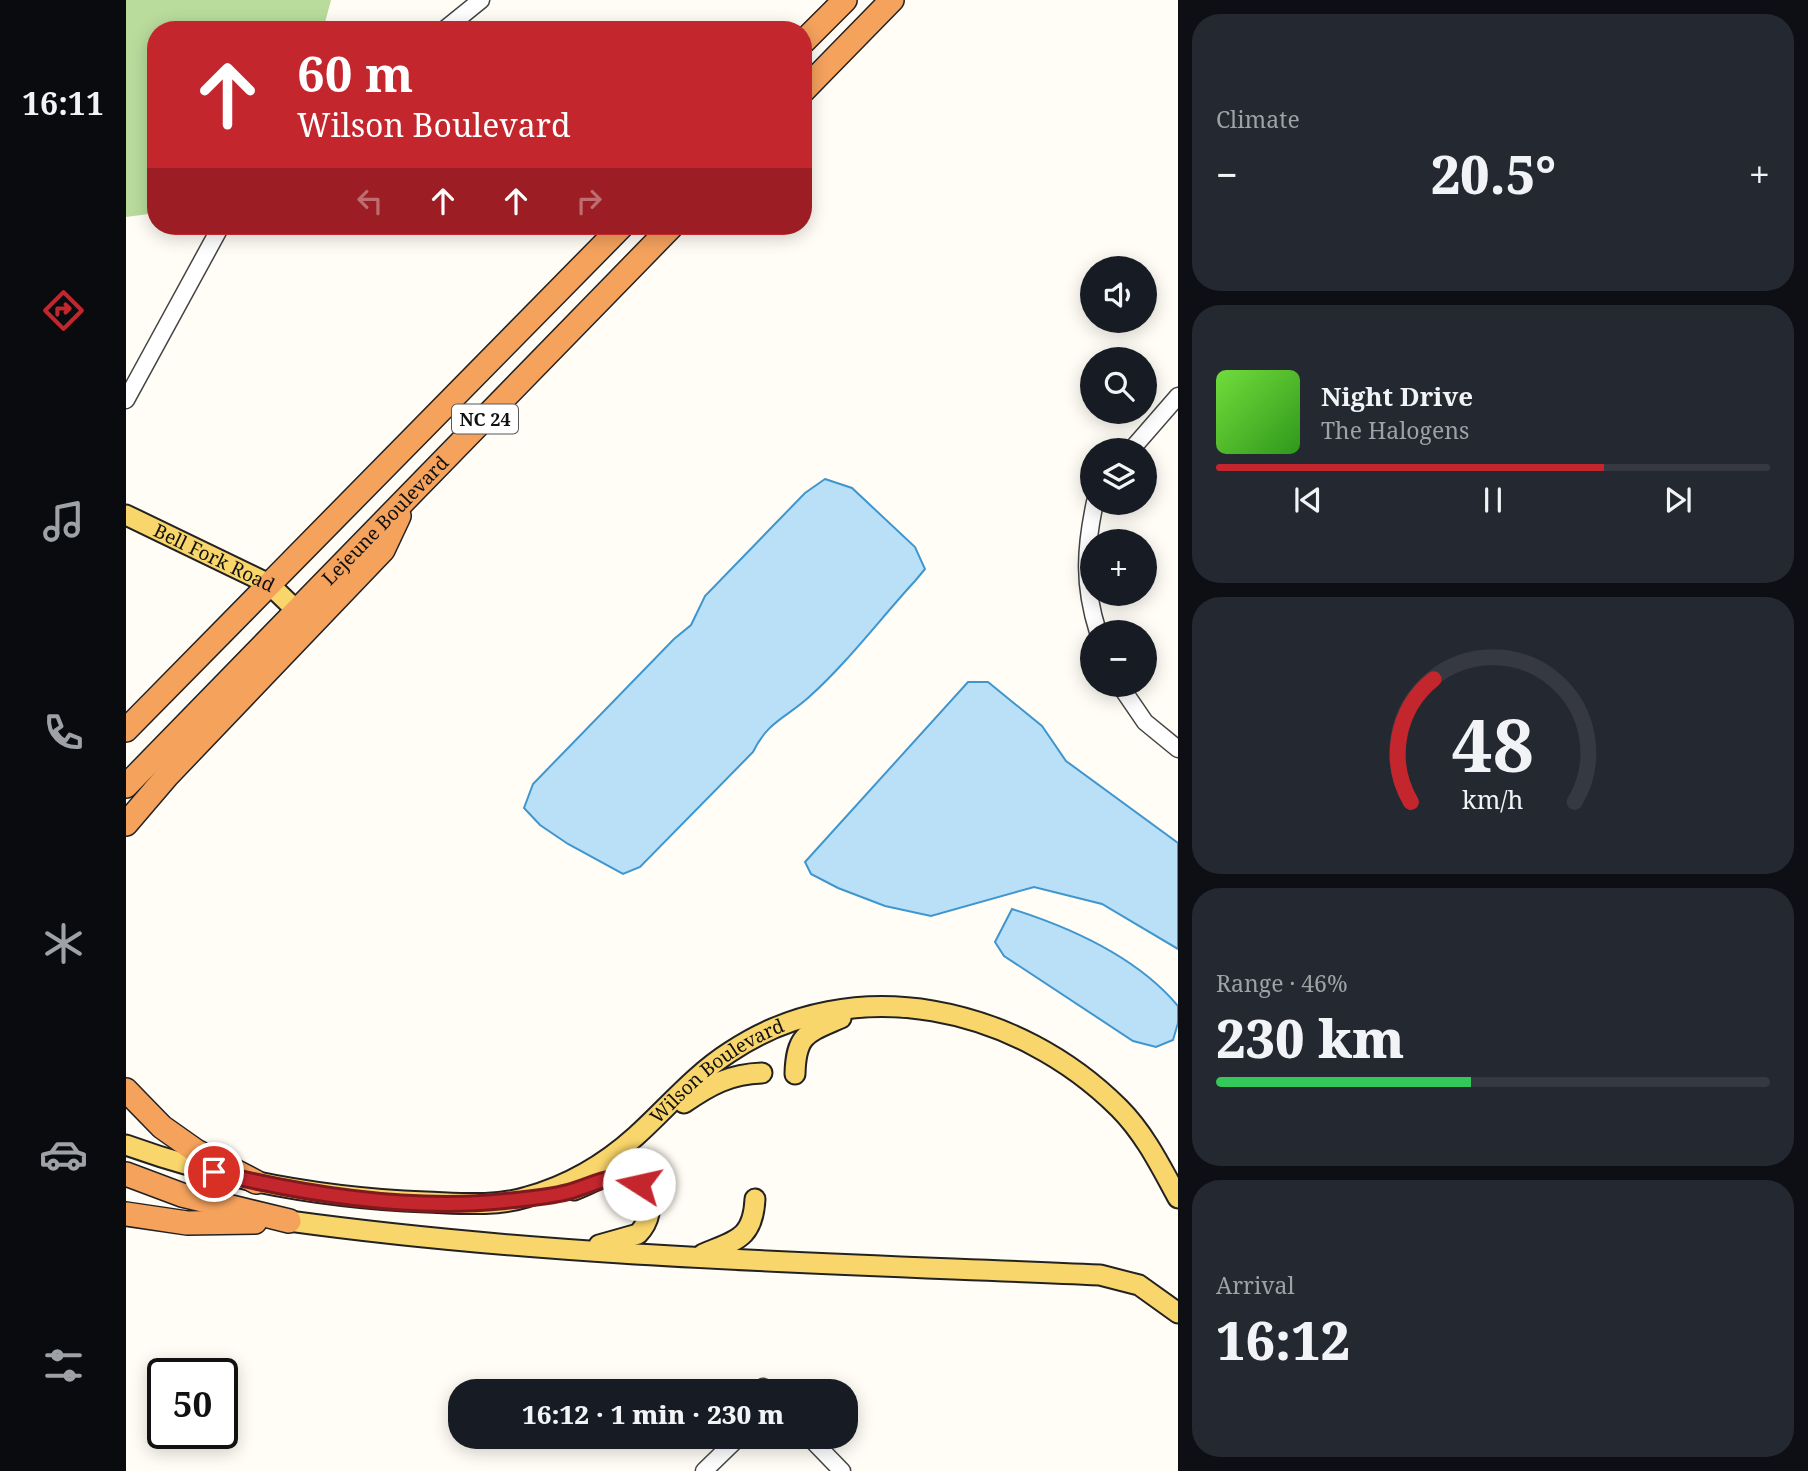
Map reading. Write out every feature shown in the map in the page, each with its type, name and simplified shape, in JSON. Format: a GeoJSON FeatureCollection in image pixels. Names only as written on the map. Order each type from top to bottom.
{"type":"FeatureCollection","features":[{"type":"Feature","properties":{"kind":"highway"},"geometry":{"type":"LineString","coordinates":[[812,33],[845,0]]}},
{"type":"Feature","properties":{"kind":"highway"},"geometry":{"type":"LineString","coordinates":[[812,82],[892,0]]}},
{"type":"Feature","properties":{"kind":"highway","name":"Lejeune Boulevard"},"geometry":{"type":"LineString","coordinates":[[126,730],[613,235]]}},
{"type":"Feature","properties":{"kind":"highway","name":"Lejeune Boulevard"},"geometry":{"type":"LineString","coordinates":[[126,786],[663,235]]}},
{"type":"Feature","properties":{"kind":"highway"},"geometry":{"type":"LineString","coordinates":[[126,824],[167,776],[383,550],[408,498]]}},
{"type":"Feature","properties":{"kind":"highway"},"geometry":{"type":"LineString","coordinates":[[126,1090],[162,1127],[196,1151],[256,1182]]}},
{"type":"Feature","properties":{"kind":"highway"},"geometry":{"type":"LineString","coordinates":[[126,1174],[181,1195],[289,1222]]}},
{"type":"Feature","properties":{"kind":"highway"},"geometry":{"type":"LineString","coordinates":[[126,1214],[187,1223],[289,1222]]}},
{"type":"Feature","properties":{"kind":"main road","name":"Bell Fork Road"},"geometry":{"type":"LineString","coordinates":[[126,515],[269,584],[297,611]]}},
{"type":"Feature","properties":{"kind":"main road"},"geometry":{"type":"LineString","coordinates":[[795,1074],[796,1051],[802,1038],[864,1007]]}},
{"type":"Feature","properties":{"kind":"main road","name":"Wilson Boulevard"},"geometry":{"type":"LineString","coordinates":[[126,1145],[172,1162],[256,1182],[382,1200],[465,1204],[523,1198],[573,1179],[602,1162],[637,1135],[711,1065],[758,1035],[821,1013],[864,1007],[952,1013],[1005,1030],[1046,1051],[1086,1077],[1122,1110],[1152,1149],[1178,1198]]}},
{"type":"Feature","properties":{"kind":"main road"},"geometry":{"type":"LineString","coordinates":[[637,1135],[718,1081],[741,1074],[762,1073]]}},
{"type":"Feature","properties":{"kind":"main road"},"geometry":{"type":"LineString","coordinates":[[523,1198],[567,1192],[611,1176],[621,1176],[644,1187],[652,1202],[651,1212],[638,1234],[577,1251]]}},
{"type":"Feature","properties":{"kind":"main road"},"geometry":{"type":"LineString","coordinates":[[696,1257],[743,1236],[751,1223],[755,1199]]}},
{"type":"Feature","properties":{"kind":"main road"},"geometry":{"type":"LineString","coordinates":[[289,1222],[428,1239],[577,1251],[1100,1275],[1139,1285],[1178,1313]]}},
{"type":"Feature","properties":{"kind":"street"},"geometry":{"type":"LineString","coordinates":[[455,21],[481,0]]}},
{"type":"Feature","properties":{"kind":"street"},"geometry":{"type":"LineString","coordinates":[[126,400],[217,235]]}},
{"type":"Feature","properties":{"kind":"street"},"geometry":{"type":"LineString","coordinates":[[1141,438],[1178,396]]}},
{"type":"Feature","properties":{"kind":"street"},"geometry":{"type":"LineString","coordinates":[[1093,515],[1086,548],[1090,606],[1094,620]]}},
{"type":"Feature","properties":{"kind":"street"},"geometry":{"type":"LineString","coordinates":[[1128,697],[1145,722],[1178,749]]}},
{"type":"Feature","properties":{"kind":"street"},"geometry":{"type":"LineString","coordinates":[[704,1471],[727,1449]]}},
{"type":"Feature","properties":{"kind":"street"},"geometry":{"type":"LineString","coordinates":[[821,1449],[842,1471]]}},
{"type":"Feature","properties":{"kind":"green space"},"geometry":{"type":"Polygon","coordinates":[[[126,0],[331,0],[325,21],[147,21],[147,214],[126,217],[126,0]]]}},
{"type":"Feature","properties":{"kind":"water"},"geometry":{"type":"Polygon","coordinates":[[[825,479],[852,488],[915,547],[925,569],[837,669],[809,697],[765,733],[753,752],[640,867],[623,874],[568,844],[540,825],[524,808],[533,784],[674,639],[691,625],[705,596],[805,493],[825,479]]]}},
{"type":"Feature","properties":{"kind":"water"},"geometry":{"type":"Polygon","coordinates":[[[968,682],[988,682],[1042,726],[1066,761],[1178,843],[1178,949],[1102,904],[1034,887],[931,916],[885,906],[838,888],[811,874],[805,862],[968,682]]]}},
{"type":"Feature","properties":{"kind":"water"},"geometry":{"type":"Polygon","coordinates":[[[1012,909],[1080,935],[1143,973],[1178,1006],[1178,1023],[1173,1040],[1156,1047],[1133,1041],[1004,956],[995,942],[1012,909]]]}},
{"type":"Feature","properties":{"kind":"route"},"geometry":{"type":"LineString","coordinates":[[214,1172],[311,1192],[382,1200],[465,1204],[567,1192],[611,1176],[621,1176],[639,1184]]}}]}
